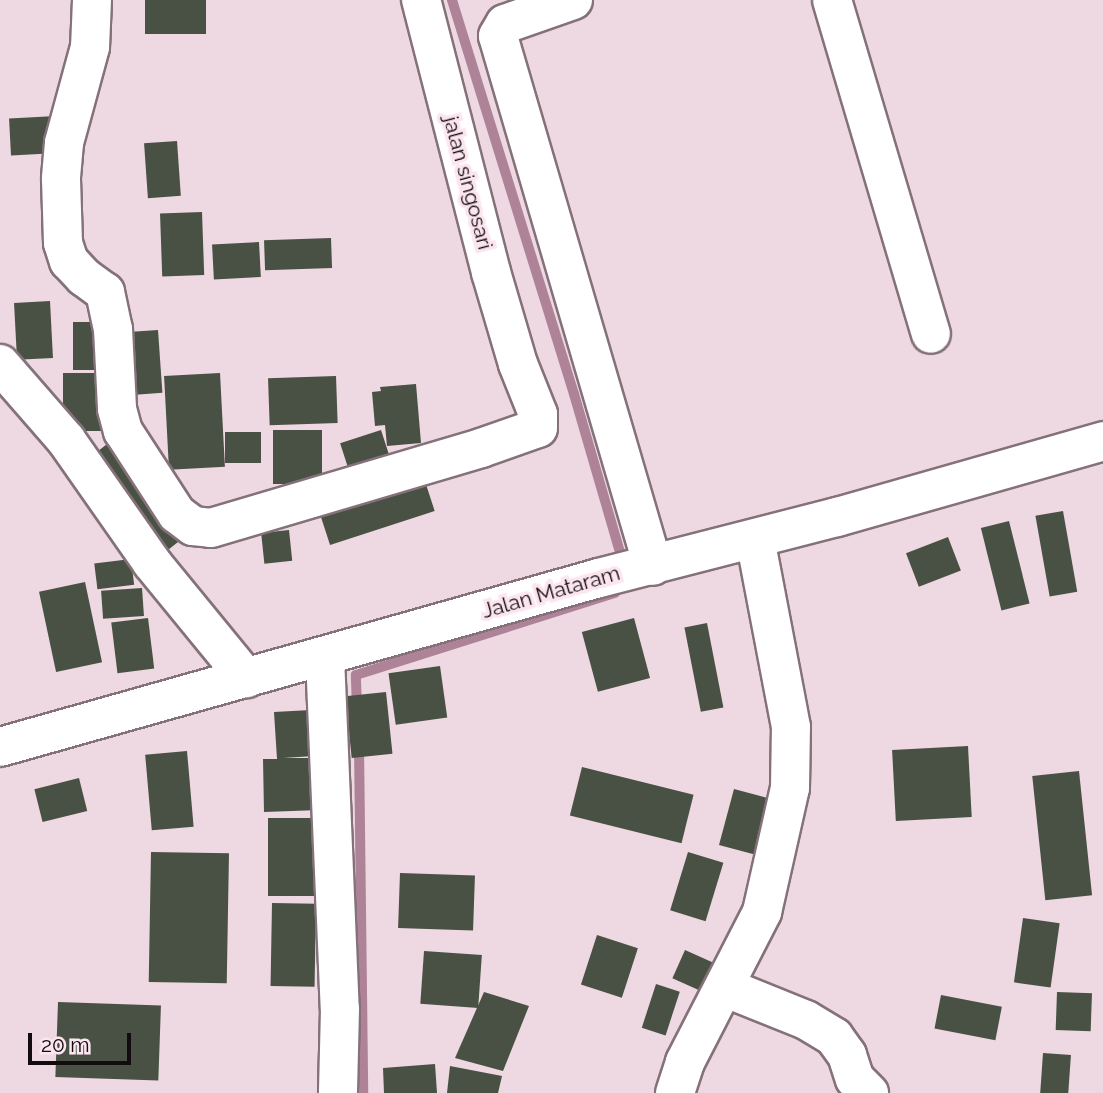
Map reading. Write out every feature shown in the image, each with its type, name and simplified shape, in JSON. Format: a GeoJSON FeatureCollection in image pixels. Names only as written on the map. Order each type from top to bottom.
{"type":"FeatureCollection","features":[{"type":"Feature","properties":{"kind":"street","name":"jalan singosari"},"geometry":{"type":"LineString","coordinates":[[92,0],[90,47],[64,143],[63,243],[69,261],[83,277],[106,292],[113,330],[117,409],[123,431],[177,514],[193,526],[211,528],[481,448],[538,428],[538,414],[518,364],[421,0]]}},
{"type":"Feature","properties":{"kind":"street"},"geometry":{"type":"LineString","coordinates":[[573,0],[505,24],[498,36],[634,570]]}},
{"type":"Feature","properties":{"kind":"street"},"geometry":{"type":"LineString","coordinates":[[832,0],[931,334]]}},
{"type":"Feature","properties":{"kind":"street"},"geometry":{"type":"LineString","coordinates":[[0,363],[66,440],[152,563],[246,678]]}},
{"type":"Feature","properties":{"kind":"street","name":"Jalan Mataram"},"geometry":{"type":"LineString","coordinates":[[0,747],[1103,441]]}},
{"type":"Feature","properties":{"kind":"street"},"geometry":{"type":"LineString","coordinates":[[675,1093],[685,1062],[762,912],[790,788],[791,727],[755,539]]}},
{"type":"Feature","properties":{"kind":"street"},"geometry":{"type":"LineString","coordinates":[[325,657],[340,1009],[338,1093]]}},
{"type":"Feature","properties":{"kind":"street"},"geometry":{"type":"LineString","coordinates":[[724,987],[806,1020],[834,1037],[847,1055],[855,1079],[869,1093]]}},
{"type":"Feature","properties":{"kind":"building"},"geometry":{"type":"Polygon","coordinates":[[[145,0],[206,0],[206,34],[145,34],[145,0]]]}},
{"type":"Feature","properties":{"kind":"building"},"geometry":{"type":"Polygon","coordinates":[[[56,116],[58,153],[11,155],[9,118],[56,116]]]}},
{"type":"Feature","properties":{"kind":"building"},"geometry":{"type":"Polygon","coordinates":[[[177,141],[181,196],[148,198],[144,143],[177,141]]]}},
{"type":"Feature","properties":{"kind":"building"},"geometry":{"type":"Polygon","coordinates":[[[202,212],[204,275],[162,276],[160,213],[202,212]]]}},
{"type":"Feature","properties":{"kind":"building"},"geometry":{"type":"Polygon","coordinates":[[[331,238],[332,268],[265,270],[264,240],[331,238]]]}},
{"type":"Feature","properties":{"kind":"building"},"geometry":{"type":"Polygon","coordinates":[[[259,242],[261,277],[214,279],[212,244],[259,242]]]}},
{"type":"Feature","properties":{"kind":"building"},"geometry":{"type":"Polygon","coordinates":[[[50,301],[53,358],[17,360],[14,303],[50,301]]]}},
{"type":"Feature","properties":{"kind":"building"},"geometry":{"type":"Polygon","coordinates":[[[73,322],[110,322],[110,370],[73,370],[73,322]]]}},
{"type":"Feature","properties":{"kind":"building"},"geometry":{"type":"Polygon","coordinates":[[[158,330],[162,393],[125,395],[121,333],[158,330]]]}},
{"type":"Feature","properties":{"kind":"building"},"geometry":{"type":"Polygon","coordinates":[[[63,373],[111,373],[111,431],[63,431],[63,373]]]}},
{"type":"Feature","properties":{"kind":"building"},"geometry":{"type":"Polygon","coordinates":[[[220,373],[225,467],[169,470],[164,376],[220,373]]]}},
{"type":"Feature","properties":{"kind":"building"},"geometry":{"type":"Polygon","coordinates":[[[336,376],[338,423],[270,425],[268,378],[336,376]]]}},
{"type":"Feature","properties":{"kind":"building"},"geometry":{"type":"Polygon","coordinates":[[[416,384],[421,443],[387,446],[385,425],[375,426],[372,392],[381,391],[380,387],[416,384]]]}},
{"type":"Feature","properties":{"kind":"building"},"geometry":{"type":"Polygon","coordinates":[[[273,430],[322,430],[322,484],[273,484],[273,430]]]}},
{"type":"Feature","properties":{"kind":"building"},"geometry":{"type":"Polygon","coordinates":[[[381,430],[393,468],[352,481],[340,443],[381,430]]]}},
{"type":"Feature","properties":{"kind":"building"},"geometry":{"type":"Polygon","coordinates":[[[225,432],[261,432],[261,463],[225,463],[225,432]]]}},
{"type":"Feature","properties":{"kind":"building"},"geometry":{"type":"Polygon","coordinates":[[[116,437],[190,532],[161,556],[86,460],[116,437]]]}},
{"type":"Feature","properties":{"kind":"building"},"geometry":{"type":"Polygon","coordinates":[[[422,472],[435,511],[330,545],[317,506],[422,472]]]}},
{"type":"Feature","properties":{"kind":"building"},"geometry":{"type":"Polygon","coordinates":[[[1063,511],[1077,592],[1050,597],[1035,516],[1063,511]]]}},
{"type":"Feature","properties":{"kind":"building"},"geometry":{"type":"Polygon","coordinates":[[[1009,521],[1030,603],[1001,610],[981,528],[1009,521]]]}},
{"type":"Feature","properties":{"kind":"building"},"geometry":{"type":"Polygon","coordinates":[[[289,530],[292,561],[264,564],[261,533],[289,530]]]}},
{"type":"Feature","properties":{"kind":"building"},"geometry":{"type":"Polygon","coordinates":[[[948,537],[961,571],[919,587],[906,553],[948,537]]]}},
{"type":"Feature","properties":{"kind":"building"},"geometry":{"type":"Polygon","coordinates":[[[131,559],[134,585],[97,589],[94,564],[131,559]]]}},
{"type":"Feature","properties":{"kind":"building"},"geometry":{"type":"Polygon","coordinates":[[[85,582],[102,662],[56,672],[39,592],[85,582]]]}},
{"type":"Feature","properties":{"kind":"building"},"geometry":{"type":"Polygon","coordinates":[[[142,588],[144,616],[103,619],[101,591],[142,588]]]}},
{"type":"Feature","properties":{"kind":"building"},"geometry":{"type":"Polygon","coordinates":[[[148,618],[154,669],[117,673],[111,623],[148,618]]]}},
{"type":"Feature","properties":{"kind":"building"},"geometry":{"type":"Polygon","coordinates":[[[634,618],[650,678],[598,692],[582,632],[634,618]]]}},
{"type":"Feature","properties":{"kind":"building"},"geometry":{"type":"Polygon","coordinates":[[[707,623],[723,707],[701,712],[684,627],[707,623]]]}},
{"type":"Feature","properties":{"kind":"building"},"geometry":{"type":"Polygon","coordinates":[[[440,666],[447,717],[396,725],[389,673],[440,666]]]}},
{"type":"Feature","properties":{"kind":"building"},"geometry":{"type":"Polygon","coordinates":[[[386,692],[392,754],[352,758],[345,696],[386,692]]]}},
{"type":"Feature","properties":{"kind":"building"},"geometry":{"type":"Polygon","coordinates":[[[311,710],[314,756],[283,758],[319,758],[320,810],[264,812],[263,759],[277,759],[274,712],[311,710]]]}},
{"type":"Feature","properties":{"kind":"building"},"geometry":{"type":"Polygon","coordinates":[[[968,746],[972,817],[896,821],[892,750],[968,746]]]}},
{"type":"Feature","properties":{"kind":"building"},"geometry":{"type":"Polygon","coordinates":[[[187,751],[194,827],[152,830],[145,755],[187,751]]]}},
{"type":"Feature","properties":{"kind":"building"},"geometry":{"type":"Polygon","coordinates":[[[582,767],[694,795],[681,843],[570,816],[582,767]]]}},
{"type":"Feature","properties":{"kind":"building"},"geometry":{"type":"Polygon","coordinates":[[[1079,771],[1092,895],[1045,900],[1032,776],[1079,771]]]}},
{"type":"Feature","properties":{"kind":"building"},"geometry":{"type":"Polygon","coordinates":[[[79,778],[87,811],[43,822],[34,789],[79,778]]]}},
{"type":"Feature","properties":{"kind":"building"},"geometry":{"type":"Polygon","coordinates":[[[734,789],[782,802],[767,858],[719,845],[734,789]]]}},
{"type":"Feature","properties":{"kind":"building"},"geometry":{"type":"Polygon","coordinates":[[[268,818],[320,818],[320,896],[268,896],[268,818]]]}},
{"type":"Feature","properties":{"kind":"building"},"geometry":{"type":"Polygon","coordinates":[[[151,852],[229,853],[227,983],[149,982],[151,852]]]}},
{"type":"Feature","properties":{"kind":"building"},"geometry":{"type":"Polygon","coordinates":[[[688,852],[723,863],[706,921],[670,910],[688,852]]]}},
{"type":"Feature","properties":{"kind":"building"},"geometry":{"type":"Polygon","coordinates":[[[400,873],[475,876],[473,931],[398,928],[400,873]]]}},
{"type":"Feature","properties":{"kind":"building"},"geometry":{"type":"Polygon","coordinates":[[[272,903],[316,904],[315,987],[271,986],[272,903]]]}},
{"type":"Feature","properties":{"kind":"building"},"geometry":{"type":"Polygon","coordinates":[[[1023,918],[1060,923],[1051,988],[1014,982],[1023,918]]]}},
{"type":"Feature","properties":{"kind":"building"},"geometry":{"type":"Polygon","coordinates":[[[597,935],[638,948],[622,998],[581,984],[597,935]]]}},
{"type":"Feature","properties":{"kind":"building"},"geometry":{"type":"Polygon","coordinates":[[[685,950],[725,968],[713,996],[672,978],[685,950]]]}},
{"type":"Feature","properties":{"kind":"building"},"geometry":{"type":"Polygon","coordinates":[[[424,951],[482,955],[478,1008],[420,1004],[424,951]]]}},
{"type":"Feature","properties":{"kind":"building"},"geometry":{"type":"Polygon","coordinates":[[[656,984],[680,992],[666,1035],[642,1028],[656,984]]]}},
{"type":"Feature","properties":{"kind":"building"},"geometry":{"type":"Polygon","coordinates":[[[484,992],[529,1006],[503,1071],[455,1058],[484,992]]]}},
{"type":"Feature","properties":{"kind":"building"},"geometry":{"type":"Polygon","coordinates":[[[1057,992],[1092,993],[1091,1031],[1056,1030],[1057,992]]]}},
{"type":"Feature","properties":{"kind":"building"},"geometry":{"type":"Polygon","coordinates":[[[941,995],[1002,1007],[995,1040],[935,1028],[941,995]]]}},
{"type":"Feature","properties":{"kind":"building"},"geometry":{"type":"Polygon","coordinates":[[[58,1002],[161,1006],[158,1081],[55,1077],[58,1002]]]}},
{"type":"Feature","properties":{"kind":"building"},"geometry":{"type":"Polygon","coordinates":[[[1043,1053],[1071,1055],[1068,1093],[1040,1093],[1043,1053]]]}},
{"type":"Feature","properties":{"kind":"building"},"geometry":{"type":"Polygon","coordinates":[[[435,1064],[437,1093],[384,1093],[383,1068],[435,1064]]]}},
{"type":"Feature","properties":{"kind":"building"},"geometry":{"type":"Polygon","coordinates":[[[450,1066],[502,1076],[498,1093],[447,1093],[450,1066]]]}},
{"type":"Feature","properties":{"kind":"waterway"},"geometry":{"type":"LineString","coordinates":[[452,0],[574,394],[624,566]]}},
{"type":"Feature","properties":{"kind":"waterway"},"geometry":{"type":"LineString","coordinates":[[357,709],[356,675],[615,593]]}},
{"type":"Feature","properties":{"kind":"waterway"},"geometry":{"type":"LineString","coordinates":[[359,746],[363,1093]]}}]}
